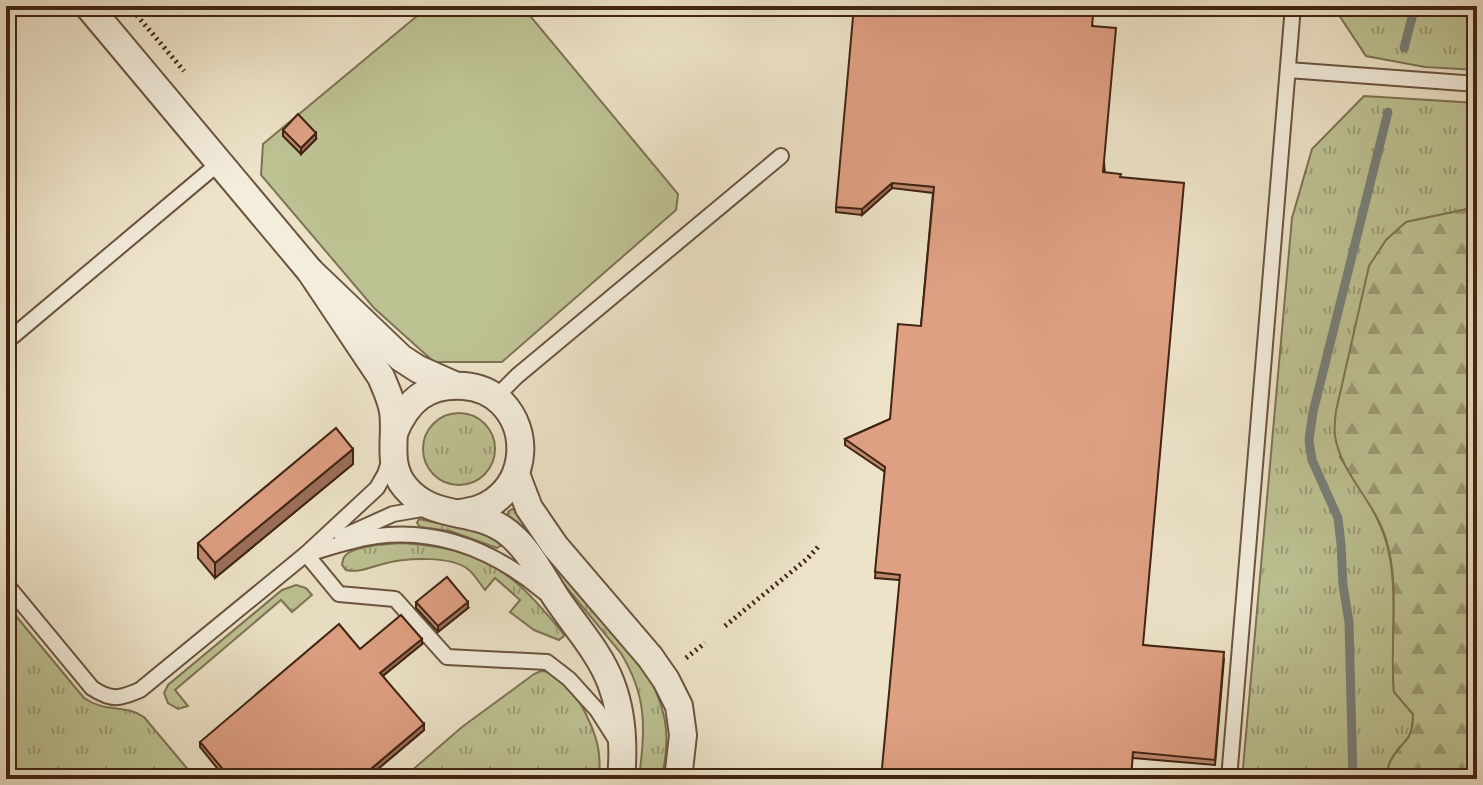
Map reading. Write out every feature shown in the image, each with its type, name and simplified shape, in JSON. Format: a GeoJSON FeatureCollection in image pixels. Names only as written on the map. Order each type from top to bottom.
{"type":"FeatureCollection","features":[{"type":"Feature","properties":{"kind":"street"},"geometry":{"type":"LineString","coordinates":[[88,6],[310,271],[401,358],[454,385]]}},
{"type":"Feature","properties":{"kind":"street"},"geometry":{"type":"LineString","coordinates":[[310,271],[390,395],[394,414],[394,467],[402,483],[413,496],[431,508],[483,520],[502,528],[516,539],[589,644],[611,682],[620,715],[623,751],[621,779]]}},
{"type":"Feature","properties":{"kind":"street"},"geometry":{"type":"LineString","coordinates":[[393,442],[402,415],[429,390],[454,385],[476,387],[496,397],[504,405],[516,424],[520,439],[521,455],[516,474],[494,501],[481,509],[460,513]]}},
{"type":"Feature","properties":{"kind":"street"},"geometry":{"type":"LineString","coordinates":[[516,474],[529,508],[555,546],[666,680],[679,706],[683,735],[678,779]]}},
{"type":"Feature","properties":{"kind":"lane"},"geometry":{"type":"LineString","coordinates":[[1229,779],[1293,6]]}},
{"type":"Feature","properties":{"kind":"lane"},"geometry":{"type":"LineString","coordinates":[[1288,70],[1477,84]]}},
{"type":"Feature","properties":{"kind":"lane"},"geometry":{"type":"LineString","coordinates":[[496,397],[517,376],[781,156]]}},
{"type":"Feature","properties":{"kind":"lane"},"geometry":{"type":"LineString","coordinates":[[6,342],[219,163]]}},
{"type":"Feature","properties":{"kind":"lane"},"geometry":{"type":"LineString","coordinates":[[6,584],[92,688],[106,698],[125,697],[140,690],[306,554],[377,488],[385,474],[393,442]]}},
{"type":"Feature","properties":{"kind":"lane"},"geometry":{"type":"LineString","coordinates":[[306,554],[393,514],[431,508]]}},
{"type":"Feature","properties":{"kind":"lane"},"geometry":{"type":"LineString","coordinates":[[306,554],[375,536],[403,534],[437,537],[488,554],[511,567],[562,607]]}},
{"type":"Feature","properties":{"kind":"lane"},"geometry":{"type":"LineString","coordinates":[[306,554],[339,594],[395,599],[447,657],[547,662],[569,679],[597,710],[623,751]]}},
{"type":"Feature","properties":{"kind":"path"},"geometry":{"type":"LineString","coordinates":[[129,6],[184,71]]}},
{"type":"Feature","properties":{"kind":"path"},"geometry":{"type":"LineString","coordinates":[[725,626],[818,547]]}},
{"type":"Feature","properties":{"kind":"path"},"geometry":{"type":"LineString","coordinates":[[686,658],[705,643]]}},
{"type":"Feature","properties":{"kind":"green space"},"geometry":{"type":"Polygon","coordinates":[[[429,6],[522,6],[678,194],[676,210],[502,362],[434,362],[374,308],[261,175],[263,144],[429,6]]]}},
{"type":"Feature","properties":{"kind":"green space"},"geometry":{"type":"Polygon","coordinates":[[[1333,6],[1477,6],[1477,70],[1425,67],[1366,56],[1333,6]]]}},
{"type":"Feature","properties":{"kind":"green space"},"geometry":{"type":"Polygon","coordinates":[[[1364,96],[1477,103],[1477,207],[1406,222],[1340,457],[1371,506],[1390,556],[1394,692],[1413,714],[1413,724],[1409,736],[1391,760],[1385,779],[1242,779],[1292,218],[1312,149],[1364,96]]]}},
{"type":"Feature","properties":{"kind":"green space"},"geometry":{"type":"Polygon","coordinates":[[[1477,207],[1477,767],[1475,779],[1385,779],[1391,760],[1409,736],[1413,714],[1394,692],[1394,596],[1386,539],[1338,450],[1336,411],[1369,266],[1386,240],[1406,222],[1477,207]]]}},
{"type":"Feature","properties":{"kind":"green space"},"geometry":{"type":"Polygon","coordinates":[[[459,413],[479,419],[489,429],[495,449],[489,469],[479,479],[459,485],[439,479],[429,469],[423,449],[429,429],[439,419],[459,413]]]}},
{"type":"Feature","properties":{"kind":"green space"},"geometry":{"type":"Polygon","coordinates":[[[512,509],[516,510],[643,665],[657,693],[665,720],[665,763],[661,779],[639,779],[642,713],[636,683],[629,668],[620,652],[508,517],[512,509]]]}},
{"type":"Feature","properties":{"kind":"green space"},"geometry":{"type":"Polygon","coordinates":[[[419,519],[451,526],[475,527],[502,545],[497,548],[450,531],[420,527],[417,523],[419,519]]]}},
{"type":"Feature","properties":{"kind":"green space"},"geometry":{"type":"Polygon","coordinates":[[[403,543],[451,550],[494,567],[526,591],[564,636],[559,640],[534,630],[510,612],[520,600],[495,578],[485,590],[461,565],[440,560],[403,560],[355,571],[346,570],[342,565],[345,556],[353,550],[403,543]]]}},
{"type":"Feature","properties":{"kind":"green space"},"geometry":{"type":"Polygon","coordinates":[[[296,585],[306,588],[312,595],[292,612],[281,600],[175,690],[188,706],[178,709],[168,703],[164,693],[168,685],[282,590],[296,585]]]}},
{"type":"Feature","properties":{"kind":"green space"},"geometry":{"type":"Polygon","coordinates":[[[6,604],[84,698],[144,717],[196,779],[6,779],[6,604]]]}},
{"type":"Feature","properties":{"kind":"green space"},"geometry":{"type":"Polygon","coordinates":[[[541,671],[561,680],[585,712],[598,747],[599,779],[402,779],[462,727],[541,671]]]}},
{"type":"Feature","properties":{"kind":"building"},"geometry":{"type":"Polygon","coordinates":[[[854,6],[1094,6],[1092,26],[1116,28],[1103,172],[1121,174],[1120,177],[1184,183],[1143,645],[1224,652],[1215,760],[1133,752],[1131,779],[881,779],[900,575],[875,572],[885,467],[845,439],[890,419],[898,324],[921,326],[934,187],[892,183],[862,209],[836,207],[854,6]]]}},
{"type":"Feature","properties":{"kind":"building"},"geometry":{"type":"Polygon","coordinates":[[[298,114],[316,133],[301,148],[283,130],[298,114]]]}},
{"type":"Feature","properties":{"kind":"building"},"geometry":{"type":"Polygon","coordinates":[[[336,428],[353,449],[215,563],[198,543],[336,428]]]}},
{"type":"Feature","properties":{"kind":"building"},"geometry":{"type":"Polygon","coordinates":[[[447,577],[468,602],[438,626],[416,602],[447,577]]]}},
{"type":"Feature","properties":{"kind":"building"},"geometry":{"type":"Polygon","coordinates":[[[401,615],[422,639],[380,673],[424,724],[359,779],[231,779],[200,742],[339,624],[360,649],[401,615]]]}},
{"type":"Feature","properties":{"kind":"waterway"},"geometry":{"type":"LineString","coordinates":[[1404,48],[1415,6]]}},
{"type":"Feature","properties":{"kind":"waterway"},"geometry":{"type":"LineString","coordinates":[[1353,779],[1349,622],[1338,518],[1312,460],[1309,440],[1313,412],[1388,112]]}}]}
